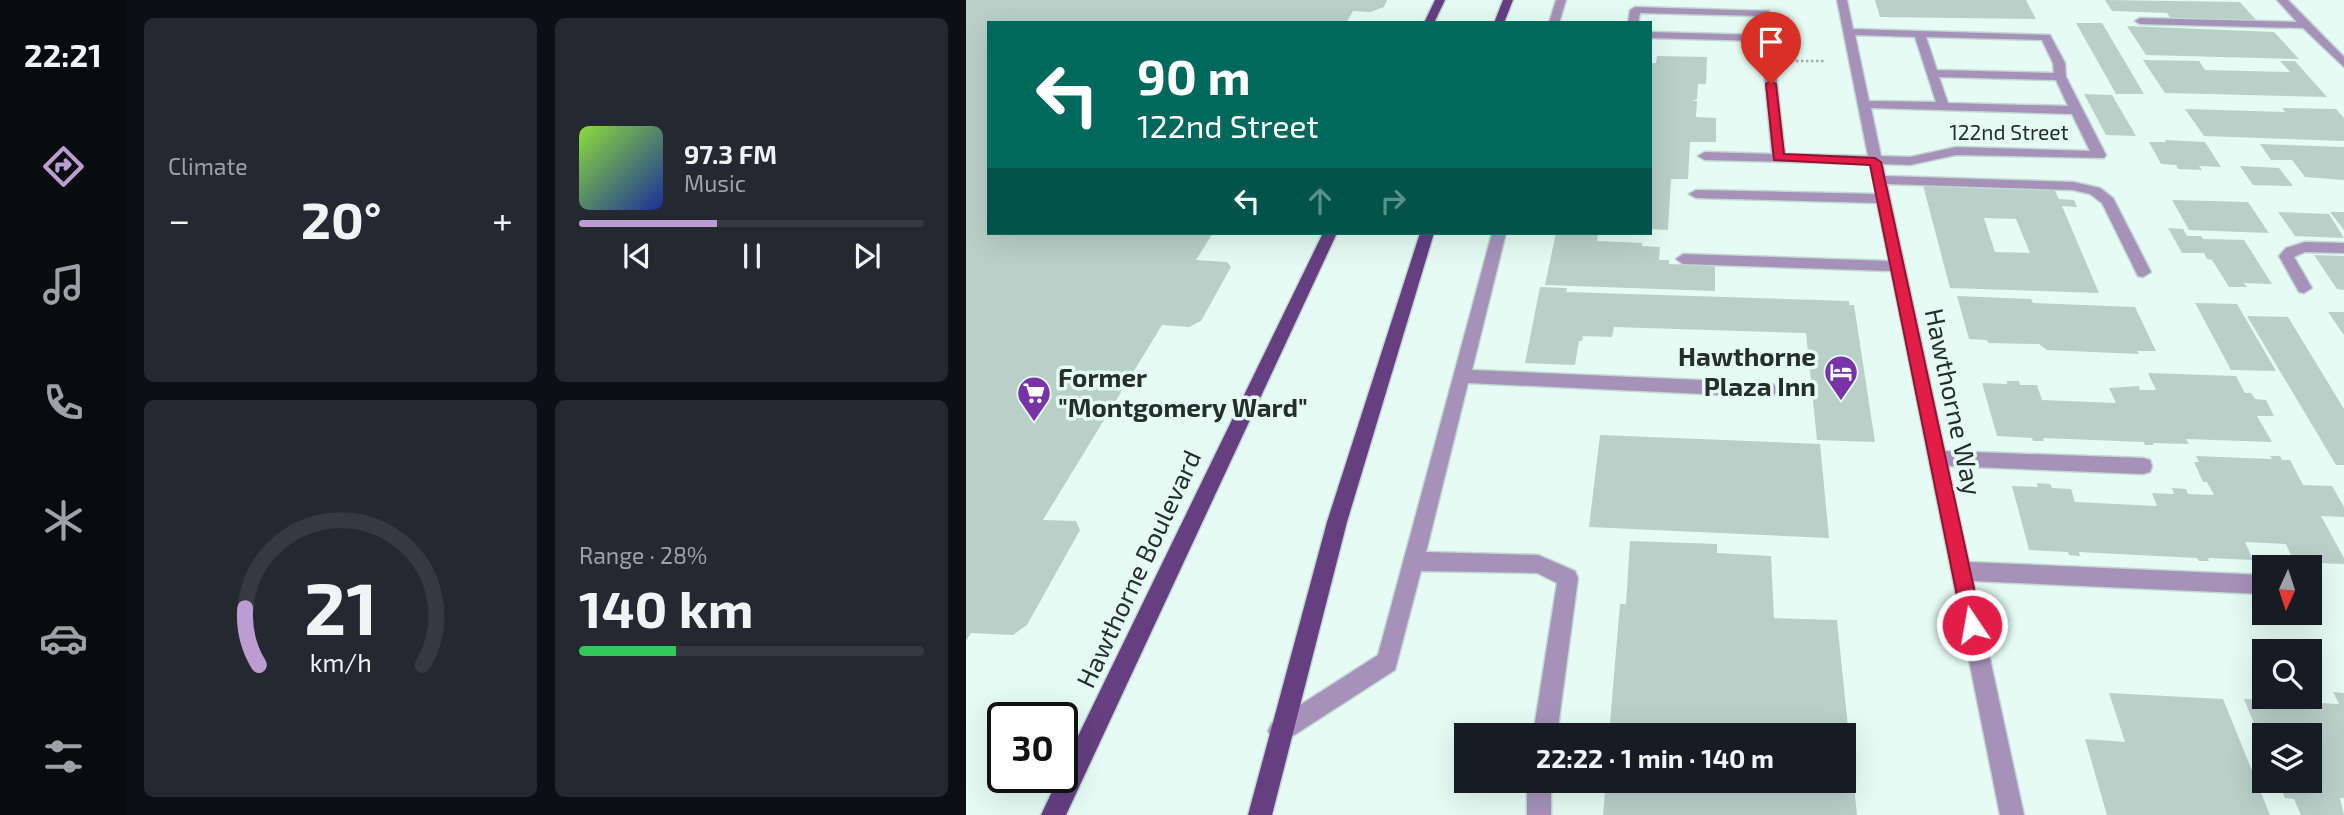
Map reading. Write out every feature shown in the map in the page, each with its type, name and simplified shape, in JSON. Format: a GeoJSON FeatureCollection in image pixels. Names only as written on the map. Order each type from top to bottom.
{"type":"FeatureCollection","features":[{"type":"Feature","properties":{"kind":"main road"},"geometry":{"type":"LineString","coordinates":[[1430,21],[1440,0]]}},
{"type":"Feature","properties":{"kind":"main road"},"geometry":{"type":"LineString","coordinates":[[1500,21],[1508,0]]}},
{"type":"Feature","properties":{"kind":"main road","name":"Hawthorne Boulevard"},"geometry":{"type":"LineString","coordinates":[[1053,815],[1328,235]]}},
{"type":"Feature","properties":{"kind":"main road"},"geometry":{"type":"LineString","coordinates":[[1260,815],[1280,731],[1393,331],[1426,235]]}},
{"type":"Feature","properties":{"kind":"street"},"geometry":{"type":"LineString","coordinates":[[1555,21],[1560,0]]}},
{"type":"Feature","properties":{"kind":"street","name":"Hawthorne Way"},"geometry":{"type":"LineString","coordinates":[[1842,0],[2012,815]]}},
{"type":"Feature","properties":{"kind":"street"},"geometry":{"type":"LineString","coordinates":[[2281,0],[2344,64]]}},
{"type":"Feature","properties":{"kind":"street"},"geometry":{"type":"LineString","coordinates":[[1633,21],[1635,10],[1765,13],[1779,158]]}},
{"type":"Feature","properties":{"kind":"street"},"geometry":{"type":"LineString","coordinates":[[2140,21],[2309,28]]}},
{"type":"Feature","properties":{"kind":"street"},"geometry":{"type":"LineString","coordinates":[[2211,28],[2309,28]]}},
{"type":"Feature","properties":{"kind":"street"},"geometry":{"type":"LineString","coordinates":[[1849,32],[2046,37],[2059,63],[2060,77],[2076,110],[1863,104]]}},
{"type":"Feature","properties":{"kind":"street"},"geometry":{"type":"LineString","coordinates":[[1919,33],[1942,106]]}},
{"type":"Feature","properties":{"kind":"street"},"geometry":{"type":"LineString","coordinates":[[1652,36],[1766,37]]}},
{"type":"Feature","properties":{"kind":"street"},"geometry":{"type":"LineString","coordinates":[[1932,73],[2060,77]]}},
{"type":"Feature","properties":{"kind":"street","name":"122nd Street"},"geometry":{"type":"LineString","coordinates":[[1705,156],[1875,162],[1910,161],[1956,151],[2099,155],[2076,110]]}},
{"type":"Feature","properties":{"kind":"street"},"geometry":{"type":"LineString","coordinates":[[1879,180],[2073,186],[2095,191],[2108,201],[2143,272]]}},
{"type":"Feature","properties":{"kind":"street"},"geometry":{"type":"LineString","coordinates":[[1696,194],[1883,199]]}},
{"type":"Feature","properties":{"kind":"street"},"geometry":{"type":"LineString","coordinates":[[1280,731],[1387,662],[1498,235]]}},
{"type":"Feature","properties":{"kind":"street"},"geometry":{"type":"LineString","coordinates":[[2304,288],[2286,256],[2290,251],[2307,247],[2344,248]]}},
{"type":"Feature","properties":{"kind":"street"},"geometry":{"type":"LineString","coordinates":[[1683,259],[1898,266]]}},
{"type":"Feature","properties":{"kind":"street"},"geometry":{"type":"LineString","coordinates":[[1462,376],[1768,390]]}},
{"type":"Feature","properties":{"kind":"street"},"geometry":{"type":"LineString","coordinates":[[1938,458],[2143,466]]}},
{"type":"Feature","properties":{"kind":"street"},"geometry":{"type":"LineString","coordinates":[[1413,561],[1538,564],[1568,578],[1547,723]]}},
{"type":"Feature","properties":{"kind":"street"},"geometry":{"type":"LineString","coordinates":[[1961,571],[2252,583]]}},
{"type":"Feature","properties":{"kind":"street"},"geometry":{"type":"LineString","coordinates":[[1539,793],[1539,815]]}},
{"type":"Feature","properties":{"kind":"building","name":"Former \"Montgomery Ward\""},"geometry":{"type":"Polygon","coordinates":[[[966,0],[1387,0],[1384,7],[1370,12],[1353,11],[1347,21],[987,21],[987,235],[1212,235],[1196,260],[1227,262],[1231,267],[1201,321],[1189,327],[1162,325],[1043,520],[1076,521],[1080,530],[1027,625],[1013,635],[971,633],[966,641],[966,0]]]}},
{"type":"Feature","properties":{"kind":"building"},"geometry":{"type":"Polygon","coordinates":[[[1875,0],[2026,0],[2036,19],[1880,17],[1875,0]]]}},
{"type":"Feature","properties":{"kind":"building"},"geometry":{"type":"Polygon","coordinates":[[[2105,0],[2240,2],[2257,21],[2171,19],[2167,13],[2112,11],[2105,0]]]}},
{"type":"Feature","properties":{"kind":"building"},"geometry":{"type":"Polygon","coordinates":[[[2076,23],[2102,23],[2144,94],[2116,94],[2076,23]]]}},
{"type":"Feature","properties":{"kind":"building"},"geometry":{"type":"Polygon","coordinates":[[[2127,26],[2274,32],[2299,59],[2146,55],[2127,26]]]}},
{"type":"Feature","properties":{"kind":"building"},"geometry":{"type":"Polygon","coordinates":[[[1657,56],[1707,57],[1706,84],[1698,84],[1697,99],[1692,101],[1697,101],[1696,117],[1716,118],[1716,142],[1690,142],[1688,179],[1671,179],[1668,230],[1652,229],[1652,63],[1656,63],[1657,56]]]}},
{"type":"Feature","properties":{"kind":"building"},"geometry":{"type":"Polygon","coordinates":[[[2143,60],[2199,61],[2205,70],[2290,72],[2280,61],[2295,61],[2327,97],[2165,93],[2143,60]]]}},
{"type":"Feature","properties":{"kind":"building"},"geometry":{"type":"Polygon","coordinates":[[[2084,94],[2112,95],[2136,136],[2106,135],[2084,94]]]}},
{"type":"Feature","properties":{"kind":"building"},"geometry":{"type":"Polygon","coordinates":[[[2282,108],[2336,109],[2344,118],[2344,141],[2204,136],[2185,109],[2285,112],[2282,108]]]}},
{"type":"Feature","properties":{"kind":"building"},"geometry":{"type":"Polygon","coordinates":[[[2165,140],[2205,142],[2221,167],[2199,166],[2202,170],[2178,169],[2176,165],[2161,164],[2149,142],[2166,142],[2165,140]]]}},
{"type":"Feature","properties":{"kind":"building"},"geometry":{"type":"Polygon","coordinates":[[[2260,144],[2344,147],[2344,180],[2305,177],[2292,160],[2271,160],[2260,144]]]}},
{"type":"Feature","properties":{"kind":"building"},"geometry":{"type":"Polygon","coordinates":[[[2240,166],[2279,168],[2293,186],[2253,185],[2240,166]]]}},
{"type":"Feature","properties":{"kind":"building"},"geometry":{"type":"Polygon","coordinates":[[[1923,185],[2054,189],[2059,199],[2074,200],[2077,207],[2062,206],[2099,293],[1950,288],[1923,185]],[[1984,218],[1995,252],[2030,253],[2016,219],[1984,218]]]}},
{"type":"Feature","properties":{"kind":"building"},"geometry":{"type":"Polygon","coordinates":[[[2172,200],[2248,202],[2269,233],[2189,230],[2172,200]]]}},
{"type":"Feature","properties":{"kind":"building"},"geometry":{"type":"Polygon","coordinates":[[[2278,212],[2329,214],[2344,238],[2295,236],[2278,212]]]}},
{"type":"Feature","properties":{"kind":"building"},"geometry":{"type":"Polygon","coordinates":[[[2330,212],[2344,212],[2344,230],[2330,212]]]}},
{"type":"Feature","properties":{"kind":"building"},"geometry":{"type":"Polygon","coordinates":[[[2168,228],[2183,229],[2187,236],[2201,236],[2203,239],[2244,240],[2272,284],[2244,283],[2247,287],[2229,287],[2212,260],[2207,259],[2204,253],[2182,253],[2168,228]]]}},
{"type":"Feature","properties":{"kind":"building"},"geometry":{"type":"Polygon","coordinates":[[[1556,235],[1598,235],[1597,241],[1642,243],[1642,246],[1660,247],[1659,260],[1669,260],[1669,264],[1715,266],[1715,291],[1545,285],[1556,235]]]}},
{"type":"Feature","properties":{"kind":"building"},"geometry":{"type":"Polygon","coordinates":[[[2314,255],[2344,256],[2344,290],[2337,289],[2314,255]]]}},
{"type":"Feature","properties":{"kind":"building","name":"Hawthorne Plaza Inn"},"geometry":{"type":"Polygon","coordinates":[[[1540,287],[1567,288],[1566,292],[1849,301],[1849,305],[1854,305],[1875,442],[1817,440],[1806,333],[1614,327],[1612,337],[1583,336],[1582,341],[1579,341],[1575,365],[1525,363],[1540,287]]]}},
{"type":"Feature","properties":{"kind":"building"},"geometry":{"type":"Polygon","coordinates":[[[1957,296],[2031,299],[2033,303],[2135,307],[2156,351],[2137,351],[2139,354],[2047,350],[2039,344],[1988,343],[1987,340],[1969,339],[1957,296]]]}},
{"type":"Feature","properties":{"kind":"building"},"geometry":{"type":"Polygon","coordinates":[[[2195,303],[2237,304],[2276,371],[2231,370],[2195,303]]]}},
{"type":"Feature","properties":{"kind":"building"},"geometry":{"type":"Polygon","coordinates":[[[2328,312],[2344,312],[2344,335],[2328,312]]]}},
{"type":"Feature","properties":{"kind":"building"},"geometry":{"type":"Polygon","coordinates":[[[2247,316],[2288,317],[2344,409],[2344,465],[2336,465],[2247,316]]]}},
{"type":"Feature","properties":{"kind":"building"},"geometry":{"type":"Polygon","coordinates":[[[2148,373],[2236,376],[2245,393],[2251,393],[2255,399],[2266,400],[2274,416],[2257,416],[2272,442],[2186,439],[2189,444],[2145,445],[2144,442],[2043,438],[2044,441],[2033,441],[2032,438],[1997,436],[1982,383],[2007,384],[2007,381],[2019,381],[2020,385],[2037,385],[2042,400],[2116,403],[2109,388],[2139,386],[2140,390],[2156,390],[2148,373]]]}},
{"type":"Feature","properties":{"kind":"building"},"geometry":{"type":"Polygon","coordinates":[[[1600,435],[1820,444],[1829,538],[1589,527],[1600,435]]]}},
{"type":"Feature","properties":{"kind":"building"},"geometry":{"type":"Polygon","coordinates":[[[2196,456],[2272,459],[2270,456],[2280,456],[2282,460],[2290,460],[2303,485],[2332,486],[2344,507],[2344,517],[2321,516],[2344,558],[2344,564],[2322,563],[2322,555],[2291,555],[2286,544],[2245,542],[2252,560],[2208,558],[2209,561],[2199,561],[2197,558],[2079,552],[2080,556],[2069,555],[2068,552],[2029,550],[2012,486],[2038,487],[2037,483],[2050,484],[2052,488],[2071,489],[2075,502],[2157,506],[2152,493],[2174,494],[2172,488],[2186,489],[2188,494],[2214,495],[2207,482],[2203,482],[2194,462],[2199,462],[2196,456]]]}},
{"type":"Feature","properties":{"kind":"building"},"geometry":{"type":"Polygon","coordinates":[[[1630,541],[1717,544],[1717,553],[1771,556],[1774,618],[1837,620],[1848,723],[1610,723],[1620,604],[1626,604],[1630,541]]]}},
{"type":"Feature","properties":{"kind":"building"},"geometry":{"type":"Polygon","coordinates":[[[2333,692],[2344,693],[2344,798],[2340,798],[2344,815],[2301,815],[2294,799],[2285,798],[2283,793],[2322,793],[2322,723],[2254,723],[2244,699],[2252,699],[2252,709],[2322,709],[2322,703],[2339,704],[2333,692]]]}},
{"type":"Feature","properties":{"kind":"building"},"geometry":{"type":"Polygon","coordinates":[[[2109,693],[2223,699],[2252,771],[2252,793],[2261,793],[2270,815],[2107,815],[2085,739],[2125,742],[2109,693]]]}},
{"type":"Feature","properties":{"kind":"building"},"geometry":{"type":"Polygon","coordinates":[[[1605,793],[1855,793],[1857,815],[1603,815],[1605,793]]]}},
{"type":"Feature","properties":{"kind":"place","name":"Hawthorne Plaza Inn"},"geometry":{"type":"Point","coordinates":[1841,402]}},
{"type":"Feature","properties":{"kind":"place","name":"Former \"Montgomery Ward\""},"geometry":{"type":"Point","coordinates":[1034,423]}},
{"type":"Feature","properties":{"kind":"route"},"geometry":{"type":"LineString","coordinates":[[1771,84],[1779,158],[1875,162],[1972,625]]}}]}
